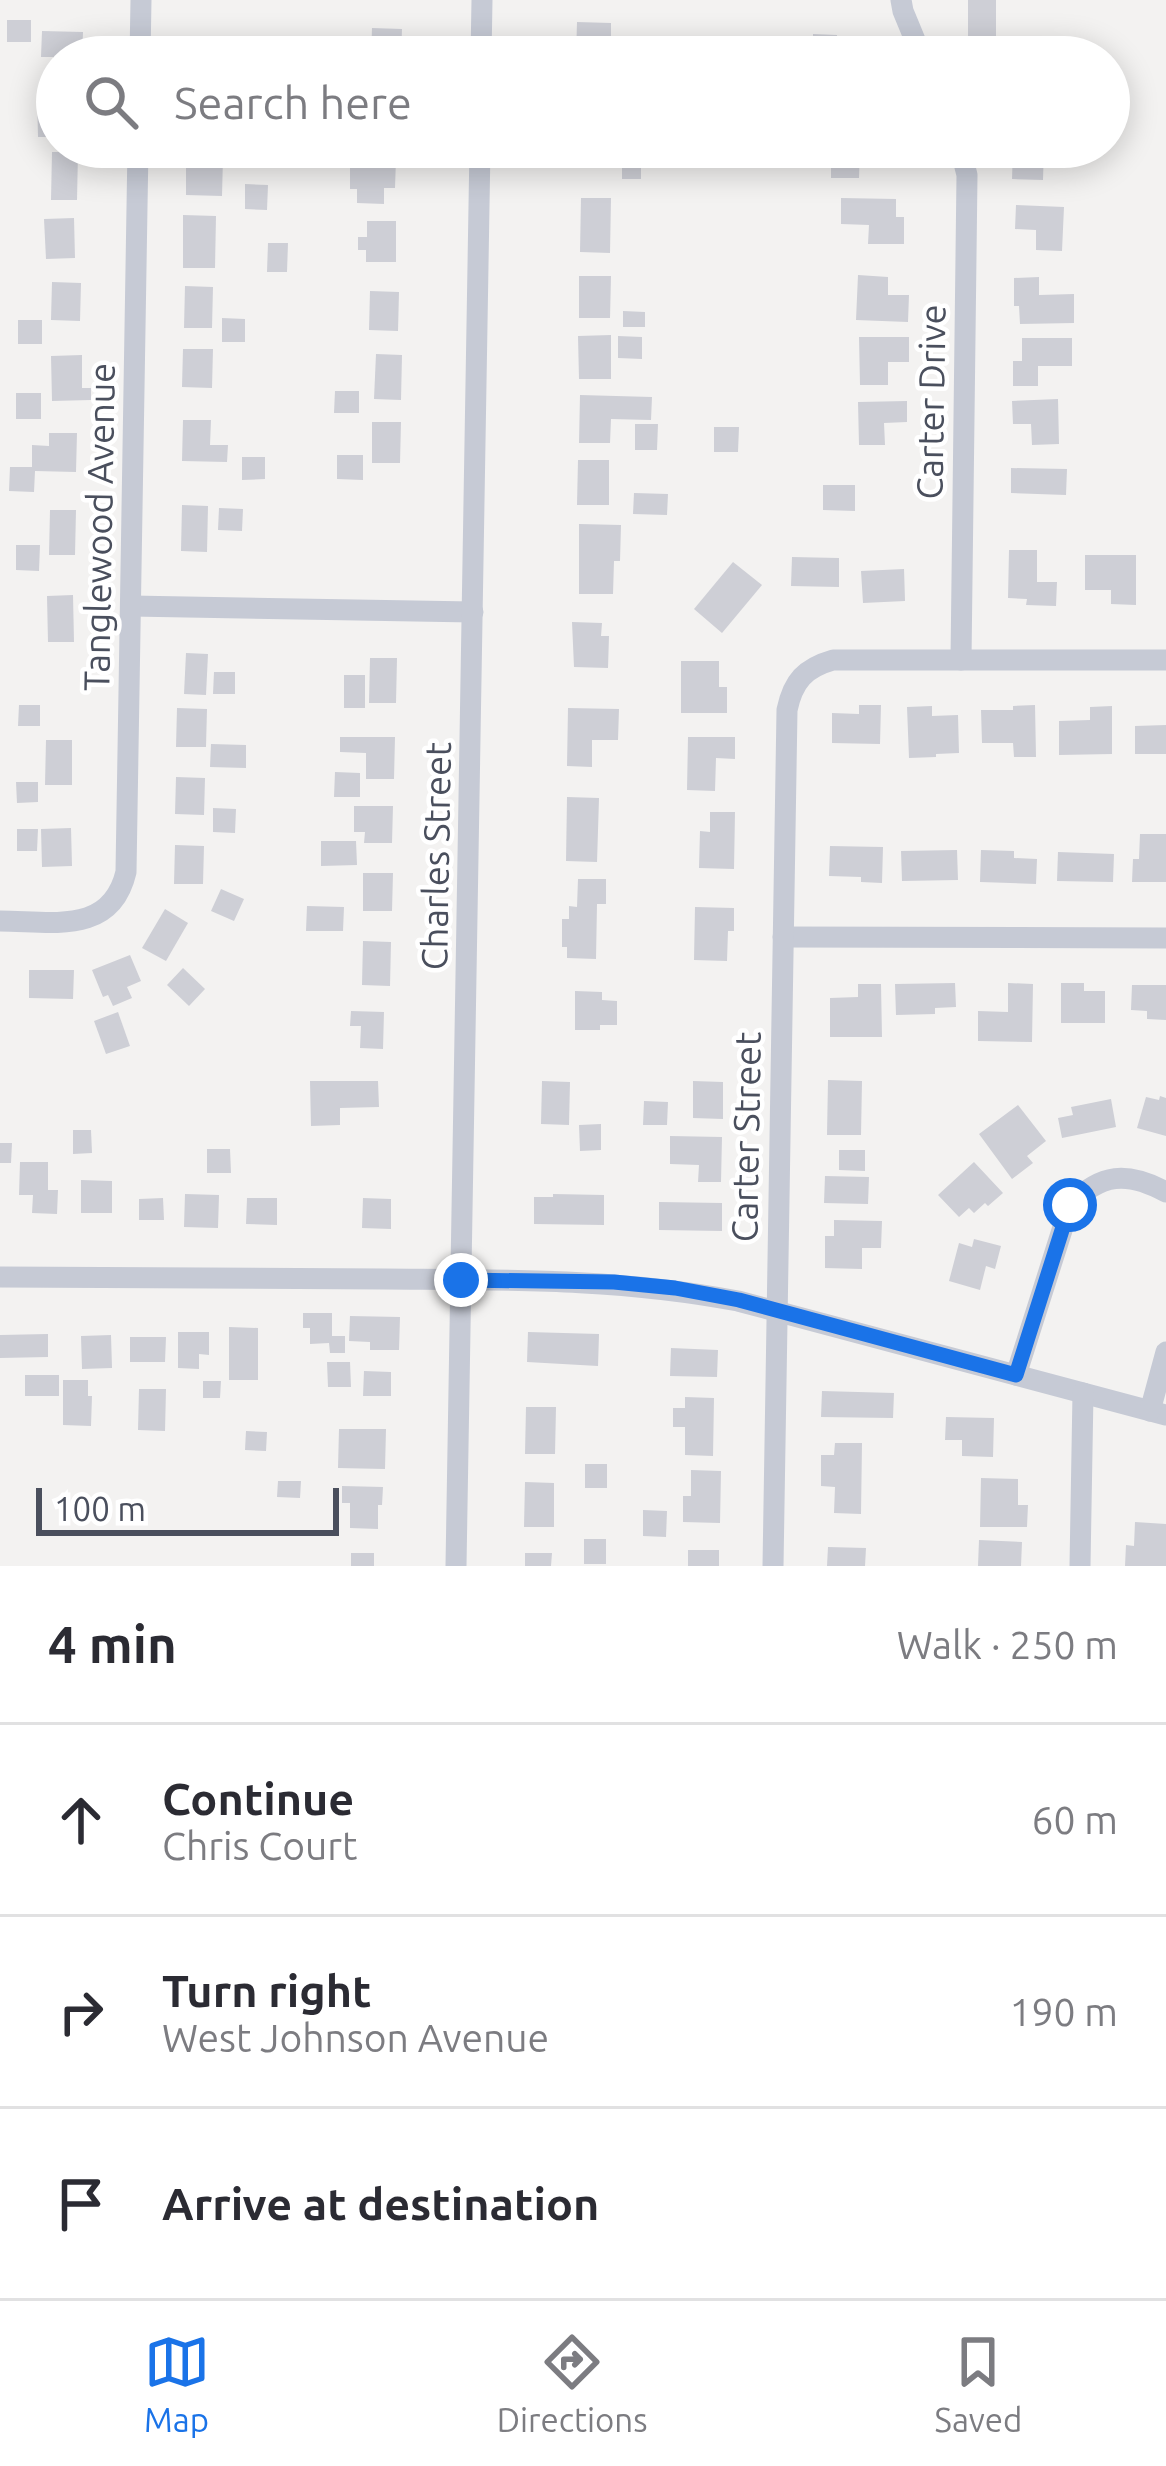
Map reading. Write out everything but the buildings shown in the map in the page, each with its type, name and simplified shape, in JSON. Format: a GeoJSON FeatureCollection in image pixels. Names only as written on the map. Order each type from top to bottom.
{"type":"FeatureCollection","features":[{"type":"Feature","properties":{"kind":"street"},"geometry":{"type":"LineString","coordinates":[[140,36],[141,0]]}},
{"type":"Feature","properties":{"kind":"street"},"geometry":{"type":"LineString","coordinates":[[482,0],[482,36]]}},
{"type":"Feature","properties":{"kind":"street"},"geometry":{"type":"LineString","coordinates":[[901,0],[914,36]]}},
{"type":"Feature","properties":{"kind":"street","name":"Tanglewood Avenue"},"geometry":{"type":"LineString","coordinates":[[0,921],[81,921],[97,916],[122,889],[126,872],[138,168]]}},
{"type":"Feature","properties":{"kind":"street","name":"Charles Street"},"geometry":{"type":"LineString","coordinates":[[456,1566],[480,168]]}},
{"type":"Feature","properties":{"kind":"street","name":"Carter Drive"},"geometry":{"type":"LineString","coordinates":[[962,660],[966,168]]}},
{"type":"Feature","properties":{"kind":"street"},"geometry":{"type":"LineString","coordinates":[[131,606],[473,612]]}},
{"type":"Feature","properties":{"kind":"street","name":"Carter Street"},"geometry":{"type":"LineString","coordinates":[[773,1566],[790,692],[805,672],[832,660],[962,660]]}},
{"type":"Feature","properties":{"kind":"street"},"geometry":{"type":"LineString","coordinates":[[962,660],[1166,660]]}},
{"type":"Feature","properties":{"kind":"street"},"geometry":{"type":"LineString","coordinates":[[783,938],[1166,938]]}},
{"type":"Feature","properties":{"kind":"street"},"geometry":{"type":"LineString","coordinates":[[1016,1375],[1070,1205],[1088,1186],[1106,1178],[1143,1180],[1166,1192]]}},
{"type":"Feature","properties":{"kind":"street"},"geometry":{"type":"LineString","coordinates":[[0,1277],[614,1282],[675,1288],[776,1310],[1158,1413],[1166,1352]]}},
{"type":"Feature","properties":{"kind":"street"},"geometry":{"type":"LineString","coordinates":[[1080,1566],[1083,1393]]}},
{"type":"Feature","properties":{"kind":"route"},"geometry":{"type":"LineString","coordinates":[[461,1280],[614,1282],[675,1288],[739,1300],[1016,1375],[1070,1205]]}}]}
